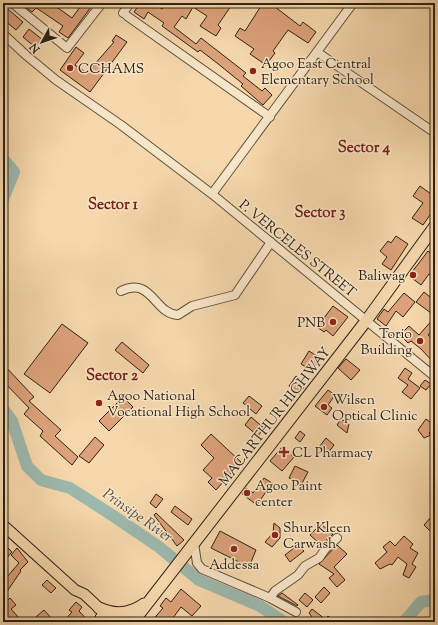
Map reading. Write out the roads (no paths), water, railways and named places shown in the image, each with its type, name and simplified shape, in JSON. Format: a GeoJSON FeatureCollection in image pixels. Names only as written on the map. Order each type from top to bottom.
{"type":"FeatureCollection","features":[{"type":"Feature","properties":{"kind":"highway","name":"MACARTHUR HIGHWAY"},"geometry":{"type":"LineString","coordinates":[[133,622],[366,321],[435,226]]}},
{"type":"Feature","properties":{"kind":"highway"},"geometry":{"type":"LineString","coordinates":[[102,618],[109,613],[119,614],[140,607],[151,599]]}},
{"type":"Feature","properties":{"kind":"main road"},"geometry":{"type":"LineString","coordinates":[[3,525],[75,590],[79,599],[102,618],[114,622]]}},
{"type":"Feature","properties":{"kind":"street"},"geometry":{"type":"LineString","coordinates":[[12,3],[67,48],[102,3]]}},
{"type":"Feature","properties":{"kind":"street"},"geometry":{"type":"LineString","coordinates":[[130,3],[125,15],[270,117]]}},
{"type":"Feature","properties":{"kind":"street"},"geometry":{"type":"LineString","coordinates":[[212,194],[354,3]]}},
{"type":"Feature","properties":{"kind":"street","name":"P. VERCELES STREET"},"geometry":{"type":"LineString","coordinates":[[3,34],[26,56],[56,80],[121,125],[212,194],[435,377]]}},
{"type":"Feature","properties":{"kind":"street"},"geometry":{"type":"LineString","coordinates":[[317,52],[435,133]]}},
{"type":"Feature","properties":{"kind":"street"},"geometry":{"type":"LineString","coordinates":[[122,291],[128,288],[143,289],[166,311],[178,315],[192,306],[235,295],[271,242]]}},
{"type":"Feature","properties":{"kind":"street"},"geometry":{"type":"LineString","coordinates":[[270,598],[275,591],[298,574],[305,566],[319,558],[326,548],[337,538]]}},
{"type":"Feature","properties":{"kind":"street"},"geometry":{"type":"LineString","coordinates":[[191,547],[197,563],[202,569],[270,598],[296,612]]}},
{"type":"Feature","properties":{"kind":"waterway","name":"Prinsipe River"},"geometry":{"type":"LineString","coordinates":[[3,159],[14,172],[3,199]]}},
{"type":"Feature","properties":{"kind":"waterway","name":"Prinsipe River"},"geometry":{"type":"LineString","coordinates":[[3,409],[12,421],[27,466],[41,480],[70,488],[159,547],[199,580],[260,606],[284,622]]}},
{"type":"Feature","properties":{"kind":"waterway","name":"Prinsipe River"},"geometry":{"type":"LineString","coordinates":[[404,622],[421,602],[435,600]]}},
{"type":"Feature","properties":{"kind":"place","name":"CCHAMS"},"geometry":{"type":"Point","coordinates":[70,68]}},
{"type":"Feature","properties":{"kind":"place","name":"Agoo East Central Elementary School"},"geometry":{"type":"Point","coordinates":[253,71]}},
{"type":"Feature","properties":{"kind":"place","name":"Baliwag"},"geometry":{"type":"Point","coordinates":[413,275]}},
{"type":"Feature","properties":{"kind":"place","name":"PNB"},"geometry":{"type":"Point","coordinates":[333,322]}},
{"type":"Feature","properties":{"kind":"place","name":"Torio Building"},"geometry":{"type":"Point","coordinates":[420,341]}},
{"type":"Feature","properties":{"kind":"place","name":"Agoo National Vocational High School"},"geometry":{"type":"Point","coordinates":[99,403]}},
{"type":"Feature","properties":{"kind":"place","name":"Wilsen Optical Clinic"},"geometry":{"type":"Point","coordinates":[324,407]}},
{"type":"Feature","properties":{"kind":"place","name":"CL Pharmacy"},"geometry":{"type":"Point","coordinates":[284,452]}},
{"type":"Feature","properties":{"kind":"place","name":"Agoo Paint center"},"geometry":{"type":"Point","coordinates":[247,493]}},
{"type":"Feature","properties":{"kind":"place","name":"Shur Kleen Carwash"},"geometry":{"type":"Point","coordinates":[275,535]}},
{"type":"Feature","properties":{"kind":"place","name":"Addessa"},"geometry":{"type":"Point","coordinates":[234,549]}},
{"type":"Feature","properties":{"kind":"district","name":"Sector 4"},"geometry":{"type":"Point","coordinates":[364,147]}},
{"type":"Feature","properties":{"kind":"district","name":"Sector 1"},"geometry":{"type":"Point","coordinates":[113,204]}},
{"type":"Feature","properties":{"kind":"district","name":"Sector 3"},"geometry":{"type":"Point","coordinates":[320,212]}},
{"type":"Feature","properties":{"kind":"district","name":"Sector 2"},"geometry":{"type":"Point","coordinates":[112,375]}}]}
